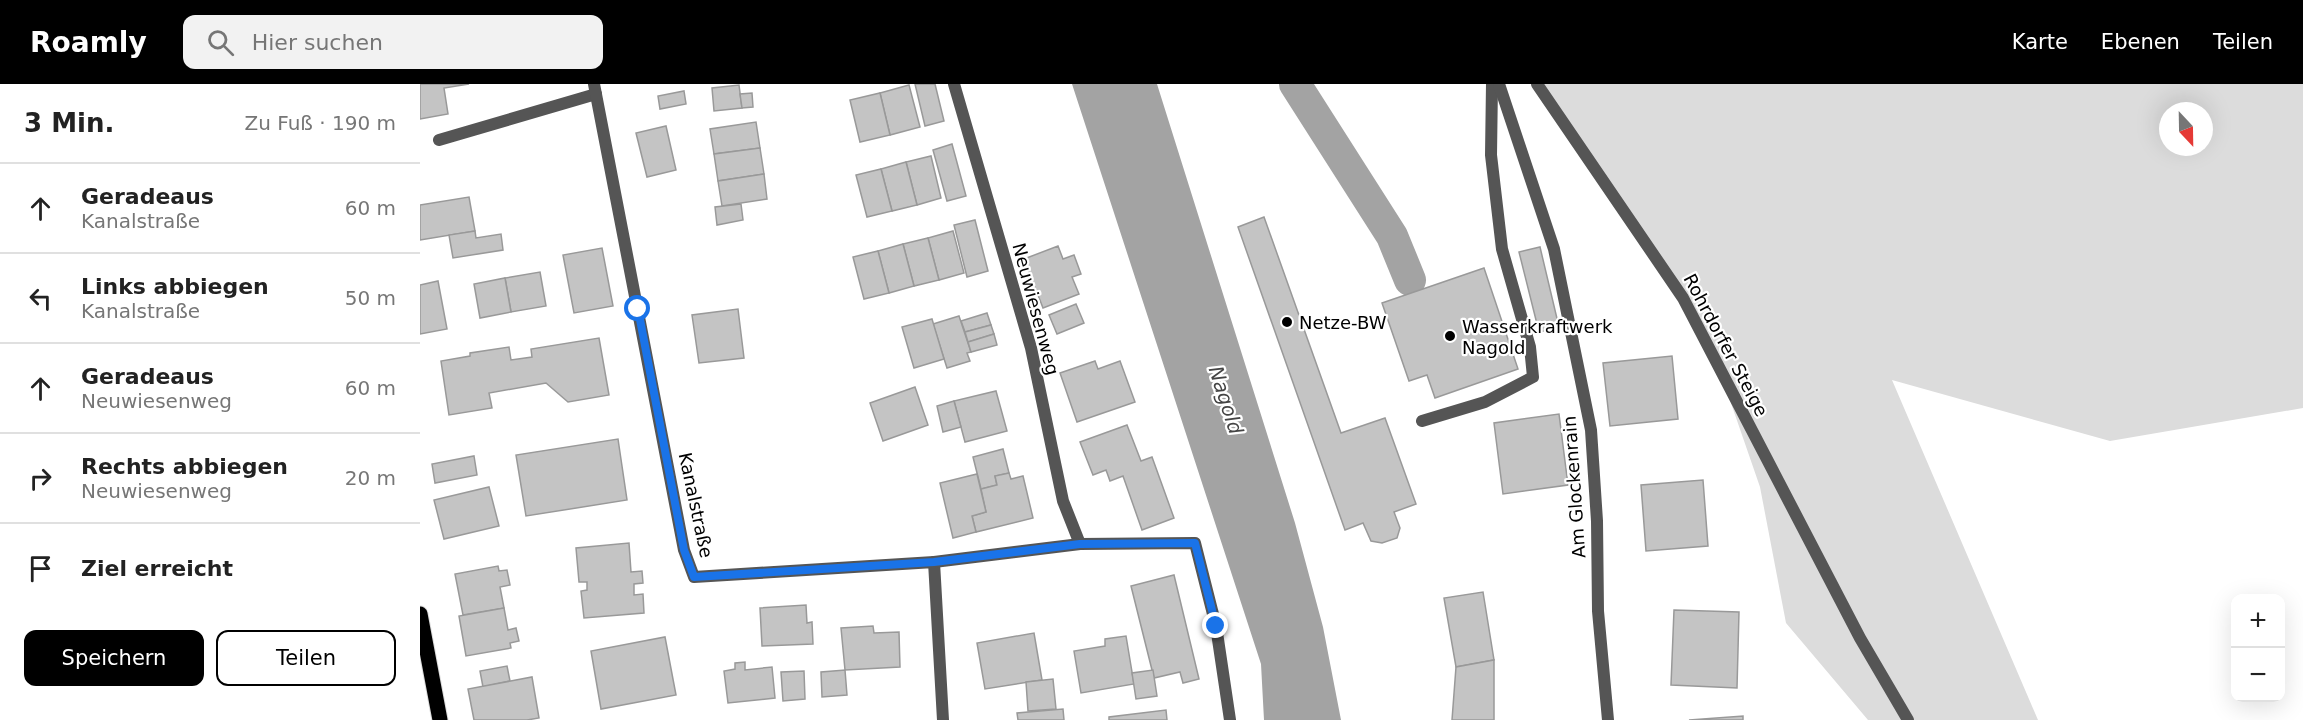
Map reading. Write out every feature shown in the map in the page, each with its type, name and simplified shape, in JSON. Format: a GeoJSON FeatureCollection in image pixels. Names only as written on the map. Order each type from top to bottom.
{"type":"FeatureCollection","features":[{"type":"Feature","properties":{"kind":"main road"},"geometry":{"type":"LineString","coordinates":[[420,614],[440,720]]}},
{"type":"Feature","properties":{"kind":"street","name":"Neuwiesenweg"},"geometry":{"type":"LineString","coordinates":[[954,84],[1031,348],[1063,501],[1080,544]]}},
{"type":"Feature","properties":{"kind":"street"},"geometry":{"type":"LineString","coordinates":[[1422,422],[1485,402],[1533,378],[1530,347],[1502,249],[1491,155],[1492,84]]}},
{"type":"Feature","properties":{"kind":"street","name":"Am Glockenrain"},"geometry":{"type":"LineString","coordinates":[[1499,84],[1554,249],[1591,430],[1597,521],[1598,611],[1608,720]]}},
{"type":"Feature","properties":{"kind":"street","name":"Rohrdorfer Steige"},"geometry":{"type":"LineString","coordinates":[[1537,84],[1683,298],[1860,639],[1908,720]]}},
{"type":"Feature","properties":{"kind":"street"},"geometry":{"type":"LineString","coordinates":[[439,140],[595,89]]}},
{"type":"Feature","properties":{"kind":"street","name":"Kanalstraße"},"geometry":{"type":"LineString","coordinates":[[595,89],[684,550],[694,577],[934,562]]}},
{"type":"Feature","properties":{"kind":"street"},"geometry":{"type":"LineString","coordinates":[[943,720],[934,562],[1080,544],[1195,543],[1216,626],[1230,720]]}},
{"type":"Feature","properties":{"kind":"shaded area"},"geometry":{"type":"Polygon","coordinates":[[[1543,84],[2303,84],[2303,408],[2110,441],[1892,380],[2038,720],[1868,720],[1786,623],[1760,487],[1705,328],[1543,84]]]}},
{"type":"Feature","properties":{"kind":"water","name":"Nagold"},"geometry":{"type":"Polygon","coordinates":[[[1072,84],[1157,84],[1295,523],[1323,627],[1341,720],[1264,720],[1261,664],[1072,84]]]}},
{"type":"Feature","properties":{"kind":"building"},"geometry":{"type":"Polygon","coordinates":[[[420,84],[469,84],[444,88],[448,114],[420,119],[420,84]]]}},
{"type":"Feature","properties":{"kind":"building"},"geometry":{"type":"Polygon","coordinates":[[[915,84],[935,84],[944,121],[925,126],[915,84]]]}},
{"type":"Feature","properties":{"kind":"building"},"geometry":{"type":"Polygon","coordinates":[[[739,85],[742,108],[714,111],[712,88],[739,85]]]}},
{"type":"Feature","properties":{"kind":"building"},"geometry":{"type":"Polygon","coordinates":[[[909,85],[920,127],[890,135],[880,93],[909,85]]]}},
{"type":"Feature","properties":{"kind":"building"},"geometry":{"type":"Polygon","coordinates":[[[684,91],[686,104],[660,109],[658,96],[684,91]]]}},
{"type":"Feature","properties":{"kind":"building"},"geometry":{"type":"Polygon","coordinates":[[[752,93],[753,107],[742,108],[740,94],[752,93]]]}},
{"type":"Feature","properties":{"kind":"building"},"geometry":{"type":"Polygon","coordinates":[[[880,93],[890,135],[860,142],[850,100],[880,93]]]}},
{"type":"Feature","properties":{"kind":"building"},"geometry":{"type":"Polygon","coordinates":[[[756,122],[760,148],[714,154],[710,129],[756,122]]]}},
{"type":"Feature","properties":{"kind":"building"},"geometry":{"type":"Polygon","coordinates":[[[666,126],[676,170],[647,177],[636,133],[666,126]]]}},
{"type":"Feature","properties":{"kind":"building"},"geometry":{"type":"Polygon","coordinates":[[[952,144],[966,196],[947,201],[933,150],[952,144]]]}},
{"type":"Feature","properties":{"kind":"building"},"geometry":{"type":"Polygon","coordinates":[[[760,148],[764,174],[718,181],[714,154],[760,148]]]}},
{"type":"Feature","properties":{"kind":"building"},"geometry":{"type":"Polygon","coordinates":[[[931,156],[941,198],[917,205],[906,162],[931,156]]]}},
{"type":"Feature","properties":{"kind":"building"},"geometry":{"type":"Polygon","coordinates":[[[906,162],[917,205],[892,211],[881,169],[906,162]]]}},
{"type":"Feature","properties":{"kind":"building"},"geometry":{"type":"Polygon","coordinates":[[[881,169],[892,211],[867,217],[856,175],[881,169]]]}},
{"type":"Feature","properties":{"kind":"building"},"geometry":{"type":"Polygon","coordinates":[[[764,174],[767,199],[722,206],[718,181],[764,174]]]}},
{"type":"Feature","properties":{"kind":"building"},"geometry":{"type":"Polygon","coordinates":[[[469,197],[475,231],[420,240],[420,205],[469,197]]]}},
{"type":"Feature","properties":{"kind":"building"},"geometry":{"type":"Polygon","coordinates":[[[741,204],[743,220],[717,225],[715,207],[741,204]]]}},
{"type":"Feature","properties":{"kind":"building","name":"Netze-BW"},"geometry":{"type":"Polygon","coordinates":[[[1264,217],[1341,433],[1385,418],[1416,504],[1394,512],[1400,528],[1397,538],[1382,543],[1371,541],[1363,523],[1345,530],[1238,227],[1264,217]]]}},
{"type":"Feature","properties":{"kind":"building"},"geometry":{"type":"Polygon","coordinates":[[[975,220],[988,271],[967,277],[954,225],[975,220]]]}},
{"type":"Feature","properties":{"kind":"building"},"geometry":{"type":"Polygon","coordinates":[[[475,231],[476,238],[501,234],[503,250],[453,258],[449,235],[475,231]]]}},
{"type":"Feature","properties":{"kind":"building"},"geometry":{"type":"Polygon","coordinates":[[[953,231],[964,273],[939,280],[928,238],[953,231]]]}},
{"type":"Feature","properties":{"kind":"building"},"geometry":{"type":"Polygon","coordinates":[[[928,238],[939,280],[914,286],[903,244],[928,238]]]}},
{"type":"Feature","properties":{"kind":"building"},"geometry":{"type":"Polygon","coordinates":[[[903,244],[914,286],[889,293],[878,251],[903,244]]]}},
{"type":"Feature","properties":{"kind":"building"},"geometry":{"type":"Polygon","coordinates":[[[1058,246],[1063,259],[1074,255],[1081,274],[1072,277],[1079,294],[1043,308],[1024,259],[1058,246]]]}},
{"type":"Feature","properties":{"kind":"building"},"geometry":{"type":"Polygon","coordinates":[[[1540,247],[1559,327],[1539,332],[1519,252],[1540,247]]]}},
{"type":"Feature","properties":{"kind":"building"},"geometry":{"type":"Polygon","coordinates":[[[602,248],[613,306],[574,313],[563,255],[602,248]]]}},
{"type":"Feature","properties":{"kind":"building"},"geometry":{"type":"Polygon","coordinates":[[[878,251],[889,293],[864,299],[853,257],[878,251]]]}},
{"type":"Feature","properties":{"kind":"building","name":"Wasserkraftwerk Nagold"},"geometry":{"type":"Polygon","coordinates":[[[1484,268],[1518,369],[1435,398],[1427,375],[1409,381],[1382,303],[1484,268]]]}},
{"type":"Feature","properties":{"kind":"building"},"geometry":{"type":"Polygon","coordinates":[[[540,272],[546,306],[511,312],[505,278],[540,272]]]}},
{"type":"Feature","properties":{"kind":"building"},"geometry":{"type":"Polygon","coordinates":[[[505,278],[511,312],[480,318],[474,284],[505,278]]]}},
{"type":"Feature","properties":{"kind":"building"},"geometry":{"type":"Polygon","coordinates":[[[438,281],[447,329],[420,334],[420,285],[438,281]]]}},
{"type":"Feature","properties":{"kind":"building"},"geometry":{"type":"Polygon","coordinates":[[[1076,304],[1084,323],[1057,334],[1049,315],[1076,304]]]}},
{"type":"Feature","properties":{"kind":"building"},"geometry":{"type":"Polygon","coordinates":[[[738,309],[744,358],[699,363],[692,315],[738,309]]]}},
{"type":"Feature","properties":{"kind":"building"},"geometry":{"type":"Polygon","coordinates":[[[987,313],[991,325],[965,332],[961,321],[987,313]]]}},
{"type":"Feature","properties":{"kind":"building"},"geometry":{"type":"Polygon","coordinates":[[[959,316],[971,352],[967,353],[970,361],[947,368],[933,324],[959,316]]]}},
{"type":"Feature","properties":{"kind":"building"},"geometry":{"type":"Polygon","coordinates":[[[932,319],[944,359],[914,368],[902,327],[932,319]]]}},
{"type":"Feature","properties":{"kind":"building"},"geometry":{"type":"Polygon","coordinates":[[[991,325],[994,334],[968,342],[965,332],[991,325]]]}},
{"type":"Feature","properties":{"kind":"building"},"geometry":{"type":"Polygon","coordinates":[[[994,334],[997,345],[971,352],[968,342],[994,334]]]}},
{"type":"Feature","properties":{"kind":"building"},"geometry":{"type":"Polygon","coordinates":[[[599,338],[609,395],[568,402],[546,383],[489,393],[492,408],[449,415],[441,361],[470,356],[470,353],[509,347],[511,360],[532,357],[531,349],[599,338]]]}},
{"type":"Feature","properties":{"kind":"building"},"geometry":{"type":"Polygon","coordinates":[[[1672,356],[1678,419],[1610,426],[1603,363],[1672,356]]]}},
{"type":"Feature","properties":{"kind":"building"},"geometry":{"type":"Polygon","coordinates":[[[1095,361],[1098,369],[1120,361],[1135,402],[1077,422],[1060,373],[1095,361]]]}},
{"type":"Feature","properties":{"kind":"building"},"geometry":{"type":"Polygon","coordinates":[[[915,387],[928,425],[883,441],[870,403],[915,387]]]}},
{"type":"Feature","properties":{"kind":"building"},"geometry":{"type":"Polygon","coordinates":[[[996,391],[1007,431],[965,442],[954,401],[996,391]]]}},
{"type":"Feature","properties":{"kind":"building"},"geometry":{"type":"Polygon","coordinates":[[[954,401],[961,427],[943,432],[937,406],[954,401]]]}},
{"type":"Feature","properties":{"kind":"building"},"geometry":{"type":"Polygon","coordinates":[[[1559,414],[1568,485],[1503,494],[1494,423],[1559,414]]]}},
{"type":"Feature","properties":{"kind":"building"},"geometry":{"type":"Polygon","coordinates":[[[1127,425],[1141,461],[1152,457],[1174,518],[1142,530],[1123,476],[1110,481],[1106,470],[1093,475],[1080,442],[1127,425]]]}},
{"type":"Feature","properties":{"kind":"building"},"geometry":{"type":"Polygon","coordinates":[[[618,439],[627,500],[526,516],[516,455],[618,439]]]}},
{"type":"Feature","properties":{"kind":"building"},"geometry":{"type":"Polygon","coordinates":[[[1003,449],[1009,473],[995,476],[997,485],[981,489],[973,457],[1003,449]]]}},
{"type":"Feature","properties":{"kind":"building"},"geometry":{"type":"Polygon","coordinates":[[[474,456],[477,475],[435,483],[432,464],[474,456]]]}},
{"type":"Feature","properties":{"kind":"building"},"geometry":{"type":"Polygon","coordinates":[[[1009,473],[1011,479],[1023,476],[1033,518],[976,532],[972,516],[986,512],[981,489],[997,485],[995,476],[1009,473]]]}},
{"type":"Feature","properties":{"kind":"building"},"geometry":{"type":"Polygon","coordinates":[[[977,474],[986,512],[972,516],[976,532],[953,538],[940,483],[977,474]]]}},
{"type":"Feature","properties":{"kind":"building"},"geometry":{"type":"Polygon","coordinates":[[[1703,480],[1708,546],[1646,551],[1641,485],[1703,480]]]}},
{"type":"Feature","properties":{"kind":"building"},"geometry":{"type":"Polygon","coordinates":[[[489,487],[499,526],[444,539],[434,500],[489,487]]]}},
{"type":"Feature","properties":{"kind":"building"},"geometry":{"type":"Polygon","coordinates":[[[629,543],[631,572],[642,571],[643,583],[634,584],[634,595],[643,594],[644,613],[584,618],[581,591],[587,590],[587,582],[579,582],[576,548],[629,543]]]}},
{"type":"Feature","properties":{"kind":"building"},"geometry":{"type":"Polygon","coordinates":[[[498,566],[499,571],[507,570],[510,585],[500,587],[504,608],[463,615],[455,574],[498,566]]]}},
{"type":"Feature","properties":{"kind":"building"},"geometry":{"type":"Polygon","coordinates":[[[1174,575],[1199,679],[1183,683],[1180,672],[1154,678],[1131,586],[1174,575]]]}},
{"type":"Feature","properties":{"kind":"building"},"geometry":{"type":"Polygon","coordinates":[[[1483,592],[1494,660],[1456,667],[1444,598],[1483,592]]]}},
{"type":"Feature","properties":{"kind":"building"},"geometry":{"type":"Polygon","coordinates":[[[806,605],[807,623],[812,622],[813,644],[762,646],[760,608],[806,605]]]}},
{"type":"Feature","properties":{"kind":"building"},"geometry":{"type":"Polygon","coordinates":[[[504,608],[508,630],[516,628],[519,641],[510,643],[511,648],[466,656],[459,616],[504,608]]]}},
{"type":"Feature","properties":{"kind":"building"},"geometry":{"type":"Polygon","coordinates":[[[1674,610],[1739,612],[1737,688],[1671,685],[1674,610]]]}},
{"type":"Feature","properties":{"kind":"building"},"geometry":{"type":"Polygon","coordinates":[[[873,626],[874,633],[899,632],[900,667],[845,670],[841,628],[873,626]]]}},
{"type":"Feature","properties":{"kind":"building"},"geometry":{"type":"Polygon","coordinates":[[[1034,633],[1042,680],[985,689],[977,643],[1034,633]]]}},
{"type":"Feature","properties":{"kind":"building"},"geometry":{"type":"Polygon","coordinates":[[[1126,636],[1134,684],[1081,693],[1074,651],[1105,646],[1105,639],[1126,636]]]}},
{"type":"Feature","properties":{"kind":"building"},"geometry":{"type":"Polygon","coordinates":[[[665,637],[676,695],[601,709],[591,651],[665,637]]]}},
{"type":"Feature","properties":{"kind":"building"},"geometry":{"type":"Polygon","coordinates":[[[1494,660],[1494,720],[1452,720],[1456,667],[1494,660]]]}},
{"type":"Feature","properties":{"kind":"building"},"geometry":{"type":"Polygon","coordinates":[[[745,662],[745,670],[772,667],[775,698],[728,703],[724,671],[735,669],[735,663],[745,662]]]}},
{"type":"Feature","properties":{"kind":"building"},"geometry":{"type":"Polygon","coordinates":[[[507,666],[510,681],[483,687],[480,671],[507,666]]]}},
{"type":"Feature","properties":{"kind":"building"},"geometry":{"type":"Polygon","coordinates":[[[845,670],[847,695],[822,697],[821,672],[845,670]]]}},
{"type":"Feature","properties":{"kind":"building"},"geometry":{"type":"Polygon","coordinates":[[[1153,670],[1157,696],[1136,699],[1132,673],[1153,670]]]}},
{"type":"Feature","properties":{"kind":"building"},"geometry":{"type":"Polygon","coordinates":[[[804,671],[805,699],[783,701],[781,672],[804,671]]]}},
{"type":"Feature","properties":{"kind":"building"},"geometry":{"type":"Polygon","coordinates":[[[532,677],[539,718],[474,720],[468,689],[532,677]]]}},
{"type":"Feature","properties":{"kind":"building"},"geometry":{"type":"Polygon","coordinates":[[[1053,679],[1056,709],[1028,711],[1026,682],[1053,679]]]}},
{"type":"Feature","properties":{"kind":"building"},"geometry":{"type":"Polygon","coordinates":[[[1063,709],[1064,720],[1018,720],[1017,713],[1063,709]]]}},
{"type":"Feature","properties":{"kind":"building"},"geometry":{"type":"Polygon","coordinates":[[[1166,710],[1167,720],[1109,720],[1109,717],[1166,710]]]}},
{"type":"Feature","properties":{"kind":"building"},"geometry":{"type":"Polygon","coordinates":[[[1743,716],[1743,720],[1689,720],[1743,716]]]}},
{"type":"Feature","properties":{"kind":"waterway"},"geometry":{"type":"LineString","coordinates":[[1295,84],[1392,236],[1410,280]]}},
{"type":"Feature","properties":{"kind":"place","name":"Netze-BW"},"geometry":{"type":"Point","coordinates":[1287,322]}},
{"type":"Feature","properties":{"kind":"place","name":"Wasserkraftwerk Nagold"},"geometry":{"type":"Point","coordinates":[1450,336]}},
{"type":"Feature","properties":{"kind":"route"},"geometry":{"type":"LineString","coordinates":[[638,309],[684,550],[694,577],[934,562],[1080,544],[1195,543],[1216,626]]}}]}
